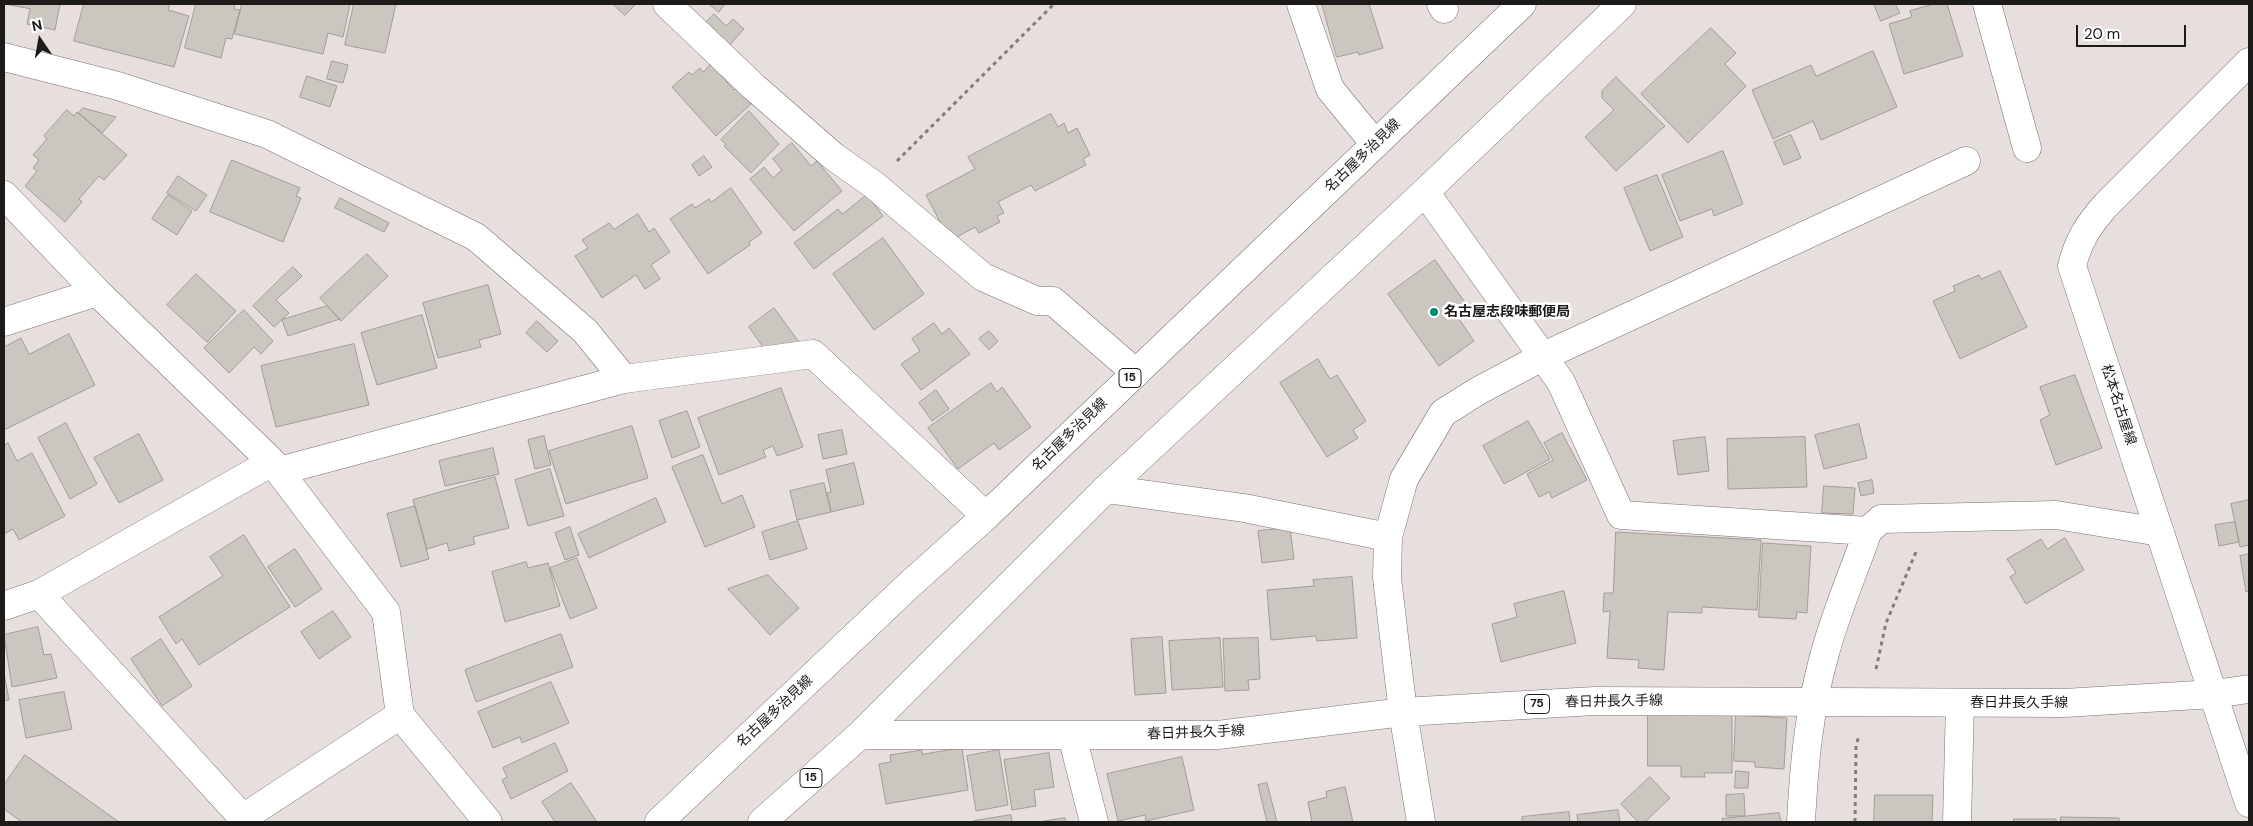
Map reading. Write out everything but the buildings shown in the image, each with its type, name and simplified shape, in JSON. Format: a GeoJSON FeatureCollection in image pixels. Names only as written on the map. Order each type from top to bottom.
{"type":"FeatureCollection","features":[{"type":"Feature","properties":{"kind":"street"},"geometry":{"type":"LineString","coordinates":[[667,4],[761,93],[833,156],[874,184],[983,277],[1037,301],[1053,300],[1136,373]]}},
{"type":"Feature","properties":{"kind":"street"},"geometry":{"type":"LineString","coordinates":[[1301,4],[1330,89],[1375,144]]}},
{"type":"Feature","properties":{"kind":"street","name":"名古屋多治見線"},"geometry":{"type":"LineString","coordinates":[[659,822],[908,586],[986,516],[1522,4]]}},
{"type":"Feature","properties":{"kind":"street","name":"15"},"geometry":{"type":"LineString","coordinates":[[762,822],[860,734],[1106,489],[1425,192],[1622,4]]}},
{"type":"Feature","properties":{"kind":"street"},"geometry":{"type":"LineString","coordinates":[[1987,4],[2027,148]]}},
{"type":"Feature","properties":{"kind":"street"},"geometry":{"type":"LineString","coordinates":[[4,57],[118,86],[267,134],[476,237],[585,331],[624,379]]}},
{"type":"Feature","properties":{"kind":"street","name":"松本名古屋線"},"geometry":{"type":"LineString","coordinates":[[2249,62],[2106,205],[2085,230],[2076,250],[2072,266],[2214,694],[2242,758],[2249,803]]}},
{"type":"Feature","properties":{"kind":"street"},"geometry":{"type":"LineString","coordinates":[[1421,822],[1403,712],[1387,578],[1388,537],[1404,479],[1443,414],[1478,390],[1544,356],[1966,161]]}},
{"type":"Feature","properties":{"kind":"street"},"geometry":{"type":"LineString","coordinates":[[1425,192],[1561,382],[1621,516],[1868,531]]}},
{"type":"Feature","properties":{"kind":"street"},"geometry":{"type":"LineString","coordinates":[[4,195],[97,292],[276,467],[386,612],[400,715],[488,822]]}},
{"type":"Feature","properties":{"kind":"street"},"geometry":{"type":"LineString","coordinates":[[4,322],[97,292]]}},
{"type":"Feature","properties":{"kind":"street"},"geometry":{"type":"LineString","coordinates":[[4,606],[39,594],[276,467],[624,379],[813,354],[986,516]]}},
{"type":"Feature","properties":{"kind":"street"},"geometry":{"type":"LineString","coordinates":[[1106,489],[1244,508],[1388,537]]}},
{"type":"Feature","properties":{"kind":"street"},"geometry":{"type":"LineString","coordinates":[[1801,822],[1804,761],[1813,702],[1825,652],[1868,531],[1881,519],[2056,515],[2160,532]]}},
{"type":"Feature","properties":{"kind":"street"},"geometry":{"type":"LineString","coordinates":[[39,594],[244,818],[400,715]]}},
{"type":"Feature","properties":{"kind":"street","name":"春日井長久手線"},"geometry":{"type":"LineString","coordinates":[[860,734],[1218,735],[1403,712],[1594,701],[2064,703],[2214,694],[2249,689]]}},
{"type":"Feature","properties":{"kind":"street"},"geometry":{"type":"LineString","coordinates":[[1957,822],[1960,703]]}},
{"type":"Feature","properties":{"kind":"street"},"geometry":{"type":"LineString","coordinates":[[1072,736],[1094,822]]}},
{"type":"Feature","properties":{"kind":"path"},"geometry":{"type":"LineString","coordinates":[[874,184],[1054,4]]}},
{"type":"Feature","properties":{"kind":"place","name":"名古屋志段味郵便局"},"geometry":{"type":"Point","coordinates":[1434,312]}}]}
